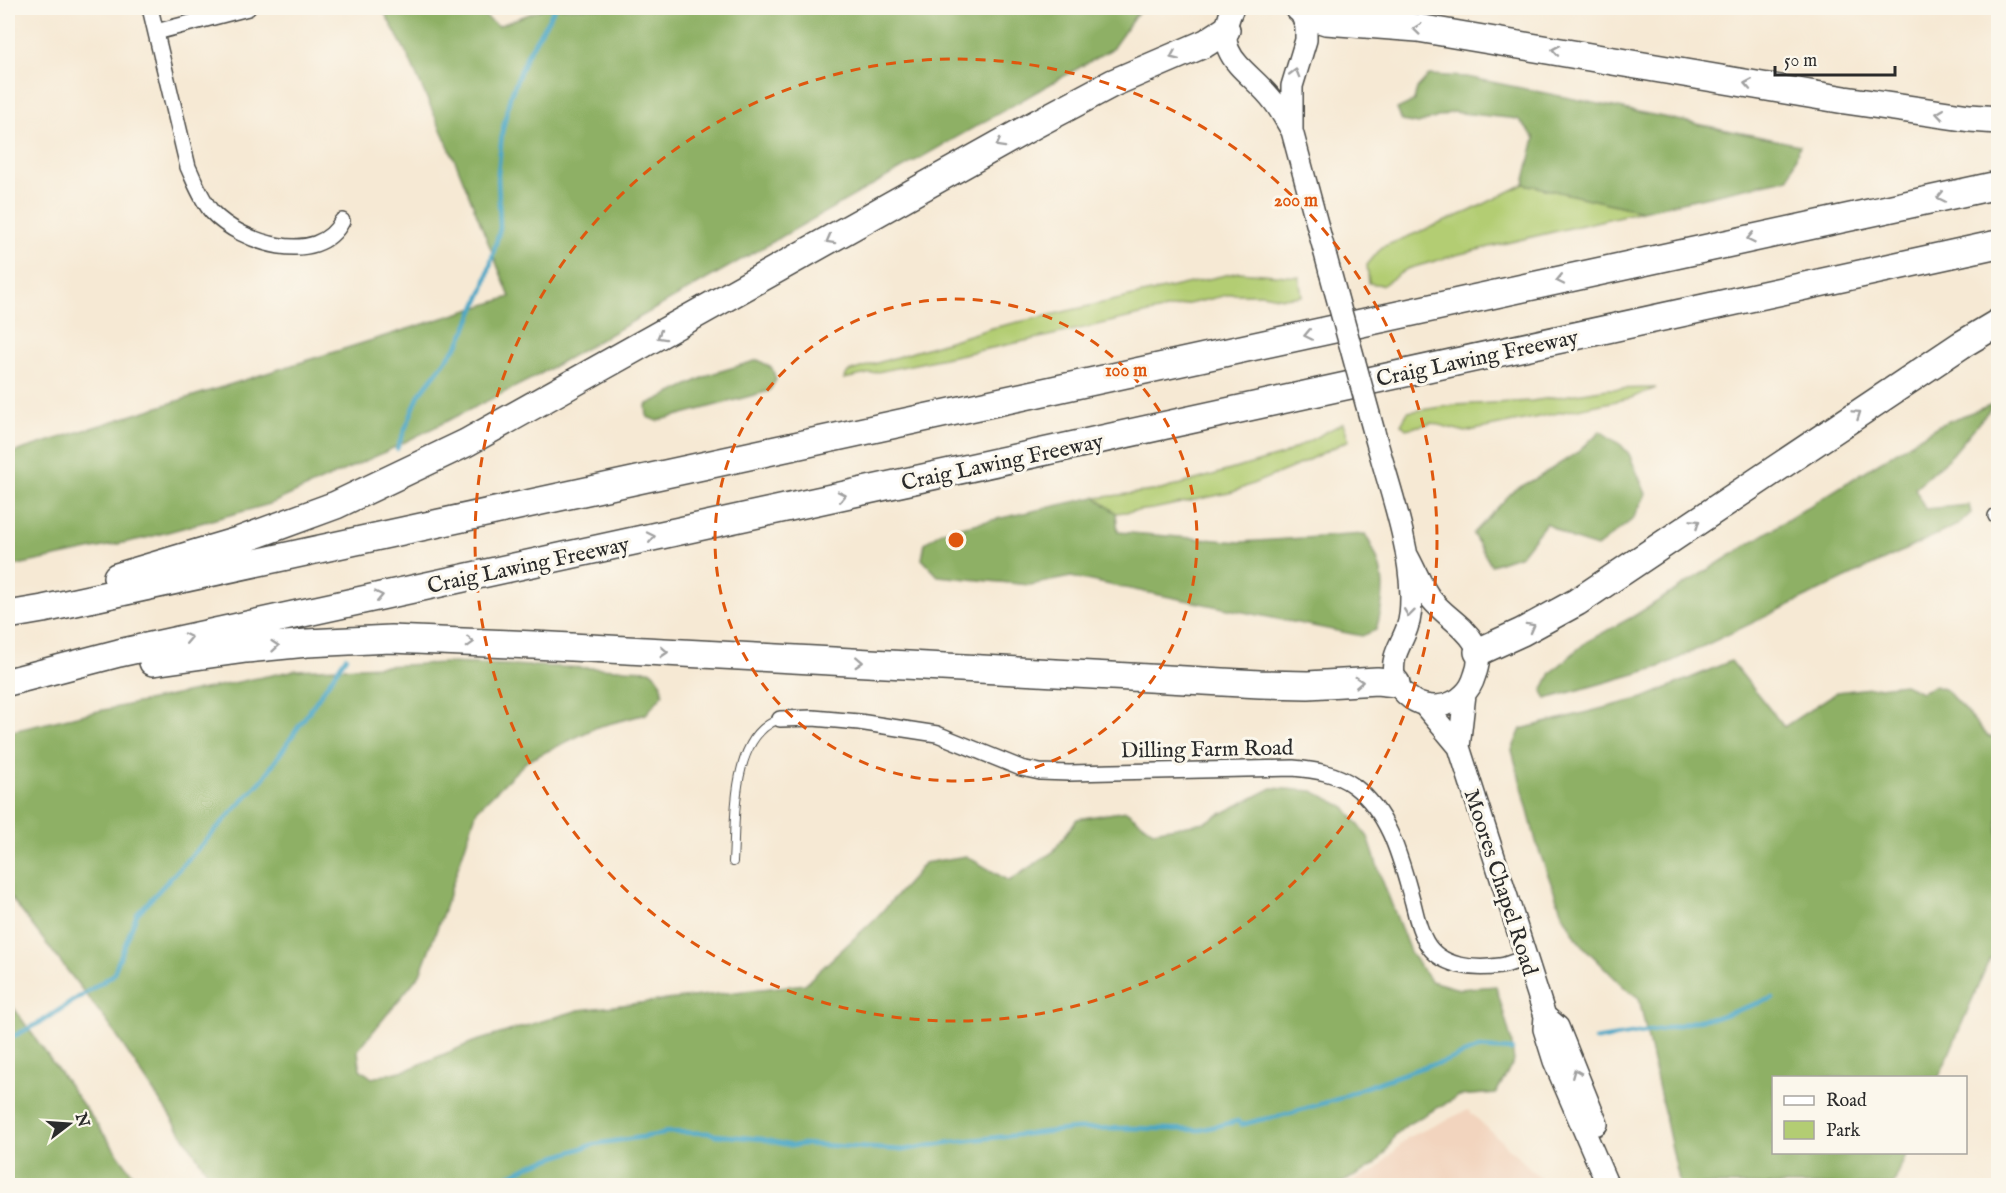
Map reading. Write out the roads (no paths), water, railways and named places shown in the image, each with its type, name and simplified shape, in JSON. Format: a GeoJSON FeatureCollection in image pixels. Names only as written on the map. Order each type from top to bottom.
{"type":"FeatureCollection","features":[{"type":"Feature","properties":{"kind":"highway"},"geometry":{"type":"LineString","coordinates":[[1299,8],[1310,16],[1326,21],[1418,28],[1845,100],[1998,120]]}},
{"type":"Feature","properties":{"kind":"highway"},"geometry":{"type":"LineString","coordinates":[[8,609],[238,541],[336,505],[466,443],[1034,125],[1113,83],[1206,43],[1229,19]]}},
{"type":"Feature","properties":{"kind":"highway"},"geometry":{"type":"LineString","coordinates":[[8,615],[1998,185]]}},
{"type":"Feature","properties":{"kind":"highway","name":"Craig Lawing Freeway"},"geometry":{"type":"LineString","coordinates":[[8,682],[118,653],[1998,244]]}},
{"type":"Feature","properties":{"kind":"highway"},"geometry":{"type":"LineString","coordinates":[[1478,652],[1522,632],[1577,602],[1952,351],[1998,323]]}},
{"type":"Feature","properties":{"kind":"highway"},"geometry":{"type":"LineString","coordinates":[[8,682],[246,649],[391,639],[1260,684],[1308,685],[1377,681],[1396,683]]}},
{"type":"Feature","properties":{"kind":"main road"},"geometry":{"type":"LineString","coordinates":[[1299,8],[1306,26],[1306,40],[1292,86],[1292,131],[1407,555],[1411,595],[1410,615],[1393,659],[1396,683]]}},
{"type":"Feature","properties":{"kind":"main road"},"geometry":{"type":"LineString","coordinates":[[1229,19],[1227,46],[1233,61],[1274,102],[1292,131]]}},
{"type":"Feature","properties":{"kind":"main road"},"geometry":{"type":"LineString","coordinates":[[1407,555],[1430,597],[1465,631],[1475,643],[1478,652]]}},
{"type":"Feature","properties":{"kind":"main road","name":"Moores Chapel Road"},"geometry":{"type":"LineString","coordinates":[[1459,747],[1465,694],[1478,667],[1478,652]]}},
{"type":"Feature","properties":{"kind":"main road","name":"Moores Chapel Road"},"geometry":{"type":"LineString","coordinates":[[1396,683],[1403,692],[1424,705],[1459,747],[1545,1016],[1544,1029],[1554,1061],[1608,1185]]}},
{"type":"Feature","properties":{"kind":"main road"},"geometry":{"type":"LineString","coordinates":[[1424,705],[1446,705],[1465,694]]}},
{"type":"Feature","properties":{"kind":"main road","name":"Moores Chapel Road"},"geometry":{"type":"LineString","coordinates":[[1545,1016],[1558,1027],[1623,1185]]}},
{"type":"Feature","properties":{"kind":"street"},"geometry":{"type":"LineString","coordinates":[[150,8],[188,167],[198,190],[212,211],[231,228],[250,237],[270,244],[290,247],[307,246],[322,241],[337,232],[342,221]]}},
{"type":"Feature","properties":{"kind":"street"},"geometry":{"type":"LineString","coordinates":[[156,32],[248,8]]}},
{"type":"Feature","properties":{"kind":"street","name":"Dilling Farm Road"},"geometry":{"type":"LineString","coordinates":[[780,719],[804,717],[859,722],[937,734],[1021,768],[1040,772],[1276,768],[1317,771],[1334,776],[1353,784],[1387,825],[1402,864],[1420,929],[1434,952],[1446,961],[1475,968],[1501,966],[1526,957]]}},
{"type":"Feature","properties":{"kind":"lane"},"geometry":{"type":"LineString","coordinates":[[733,862],[740,772],[757,734],[763,727],[780,719]]}},
{"type":"Feature","properties":{"kind":"waterway"},"geometry":{"type":"LineString","coordinates":[[397,449],[419,395],[460,342],[484,288],[500,228],[498,174],[502,133],[510,97],[527,55],[555,8]]}},
{"type":"Feature","properties":{"kind":"waterway"},"geometry":{"type":"LineString","coordinates":[[8,1039],[41,1022],[113,975],[137,914],[263,779],[346,657]]}},
{"type":"Feature","properties":{"kind":"waterway"},"geometry":{"type":"LineString","coordinates":[[1595,1040],[1715,1018],[1773,998]]}},
{"type":"Feature","properties":{"kind":"waterway"},"geometry":{"type":"LineString","coordinates":[[487,1186],[531,1165],[595,1144],[665,1132],[710,1133],[762,1139],[792,1146],[803,1144],[903,1150],[952,1142],[1075,1129],[1200,1130],[1238,1121],[1241,1125],[1338,1099],[1360,1089],[1441,1063],[1479,1048],[1512,1050]]}}]}
